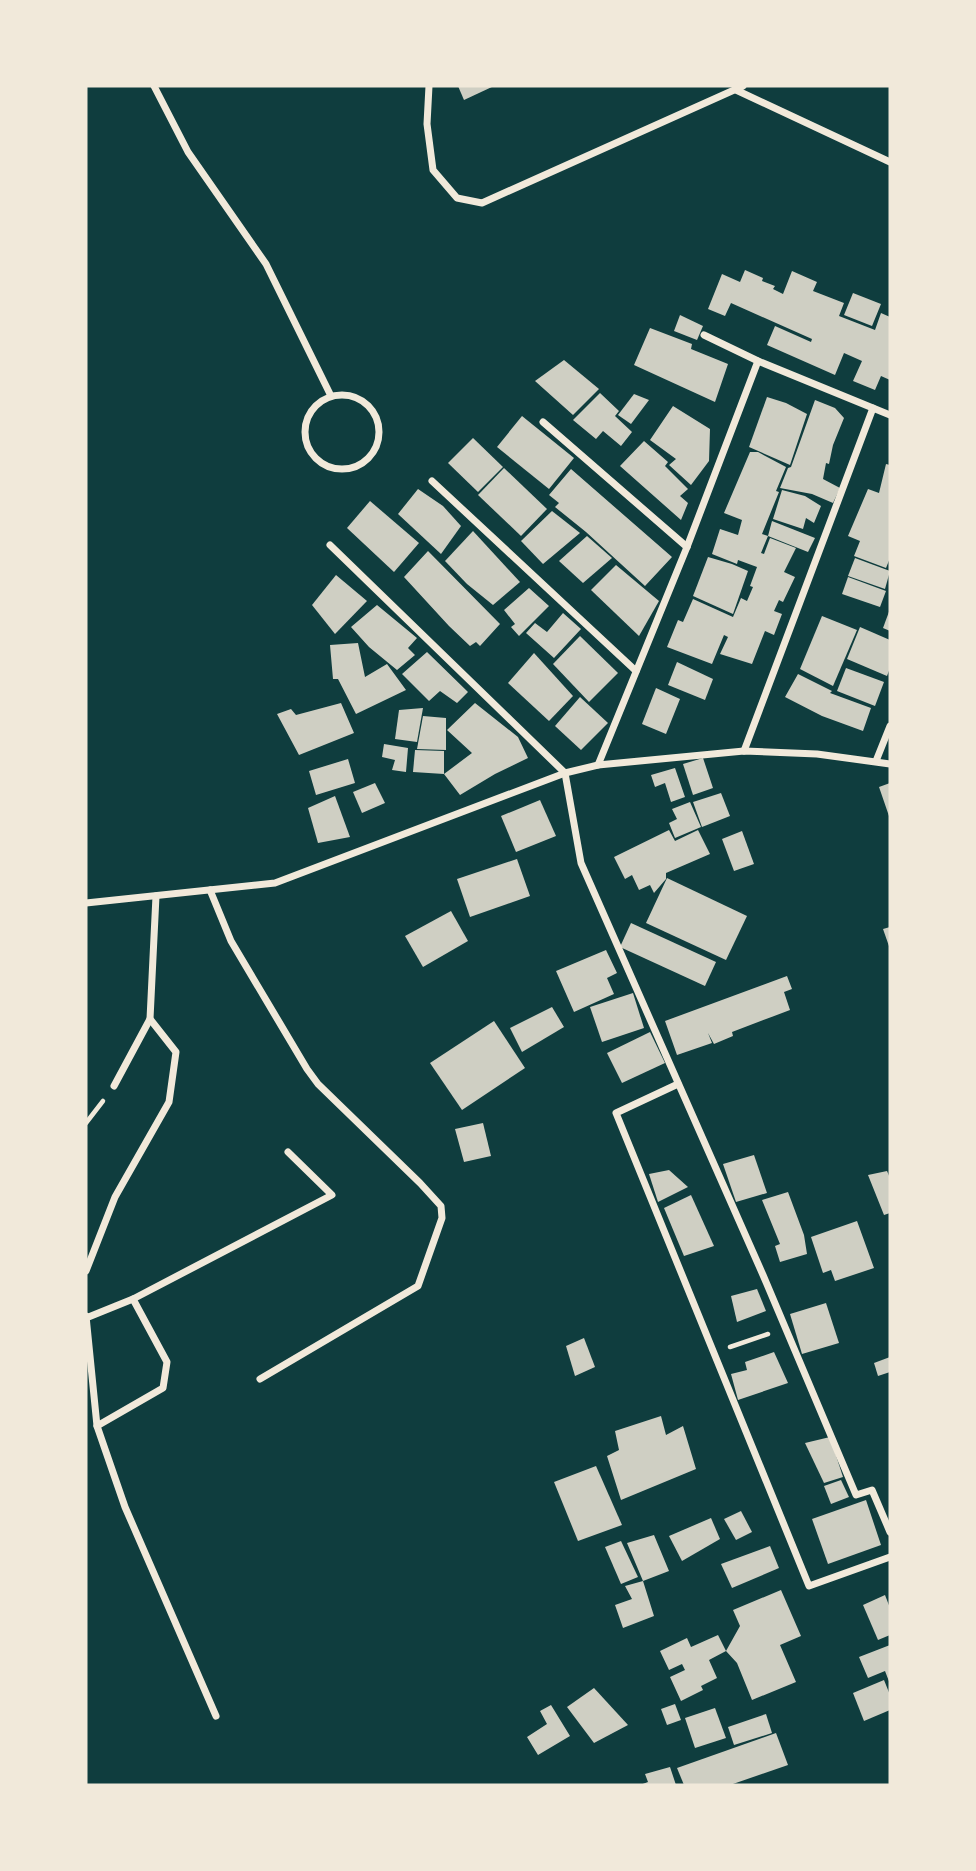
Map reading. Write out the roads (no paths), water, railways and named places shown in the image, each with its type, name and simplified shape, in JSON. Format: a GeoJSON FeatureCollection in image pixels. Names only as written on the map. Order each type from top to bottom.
{"type":"FeatureCollection","features":[{"type":"Feature","properties":{"kind":"street"},"geometry":{"type":"LineString","coordinates":[[154,86],[188,152],[266,264],[331,396]]}},
{"type":"Feature","properties":{"kind":"street"},"geometry":{"type":"LineString","coordinates":[[429,86],[427,124],[433,170],[457,198],[482,203],[740,88],[890,162]]}},
{"type":"Feature","properties":{"kind":"street"},"geometry":{"type":"LineString","coordinates":[[704,335],[890,415]]}},
{"type":"Feature","properties":{"kind":"street"},"geometry":{"type":"LineString","coordinates":[[598,765],[687,547],[758,360]]}},
{"type":"Feature","properties":{"kind":"street"},"geometry":{"type":"LineString","coordinates":[[344,394],[357,397],[368,404],[380,427],[374,452],[354,467],[342,469],[320,462],[307,442],[307,419],[312,409],[331,396],[344,394]]}},
{"type":"Feature","properties":{"kind":"street"},"geometry":{"type":"LineString","coordinates":[[744,751],[873,408]]}},
{"type":"Feature","properties":{"kind":"street"},"geometry":{"type":"LineString","coordinates":[[543,422],[687,547]]}},
{"type":"Feature","properties":{"kind":"street"},"geometry":{"type":"LineString","coordinates":[[432,481],[636,671]]}},
{"type":"Feature","properties":{"kind":"street"},"geometry":{"type":"LineString","coordinates":[[330,545],[565,773],[580,863],[786,1328],[856,1495],[872,1490],[887,1516],[890,1532]]}},
{"type":"Feature","properties":{"kind":"street"},"geometry":{"type":"LineString","coordinates":[[876,761],[890,726]]}},
{"type":"Feature","properties":{"kind":"street"},"geometry":{"type":"LineString","coordinates":[[86,903],[275,883],[565,773],[598,765],[744,751],[817,754],[890,764]]}},
{"type":"Feature","properties":{"kind":"street"},"geometry":{"type":"LineString","coordinates":[[211,890],[231,941],[307,1069],[318,1084],[441,1206],[442,1218],[418,1286],[260,1379]]}},
{"type":"Feature","properties":{"kind":"street"},"geometry":{"type":"LineString","coordinates":[[114,1086],[149,1019],[156,896]]}},
{"type":"Feature","properties":{"kind":"street"},"geometry":{"type":"LineString","coordinates":[[86,1270],[115,1197],[169,1102],[176,1052],[149,1019]]}},
{"type":"Feature","properties":{"kind":"street"},"geometry":{"type":"LineString","coordinates":[[678,1084],[616,1113],[809,1586],[890,1557]]}},
{"type":"Feature","properties":{"kind":"street"},"geometry":{"type":"LineString","coordinates":[[216,1716],[125,1507],[97,1426],[86,1317],[133,1299],[332,1195],[288,1152]]}},
{"type":"Feature","properties":{"kind":"street"},"geometry":{"type":"LineString","coordinates":[[97,1426],[163,1388],[167,1362],[133,1299]]}}]}
